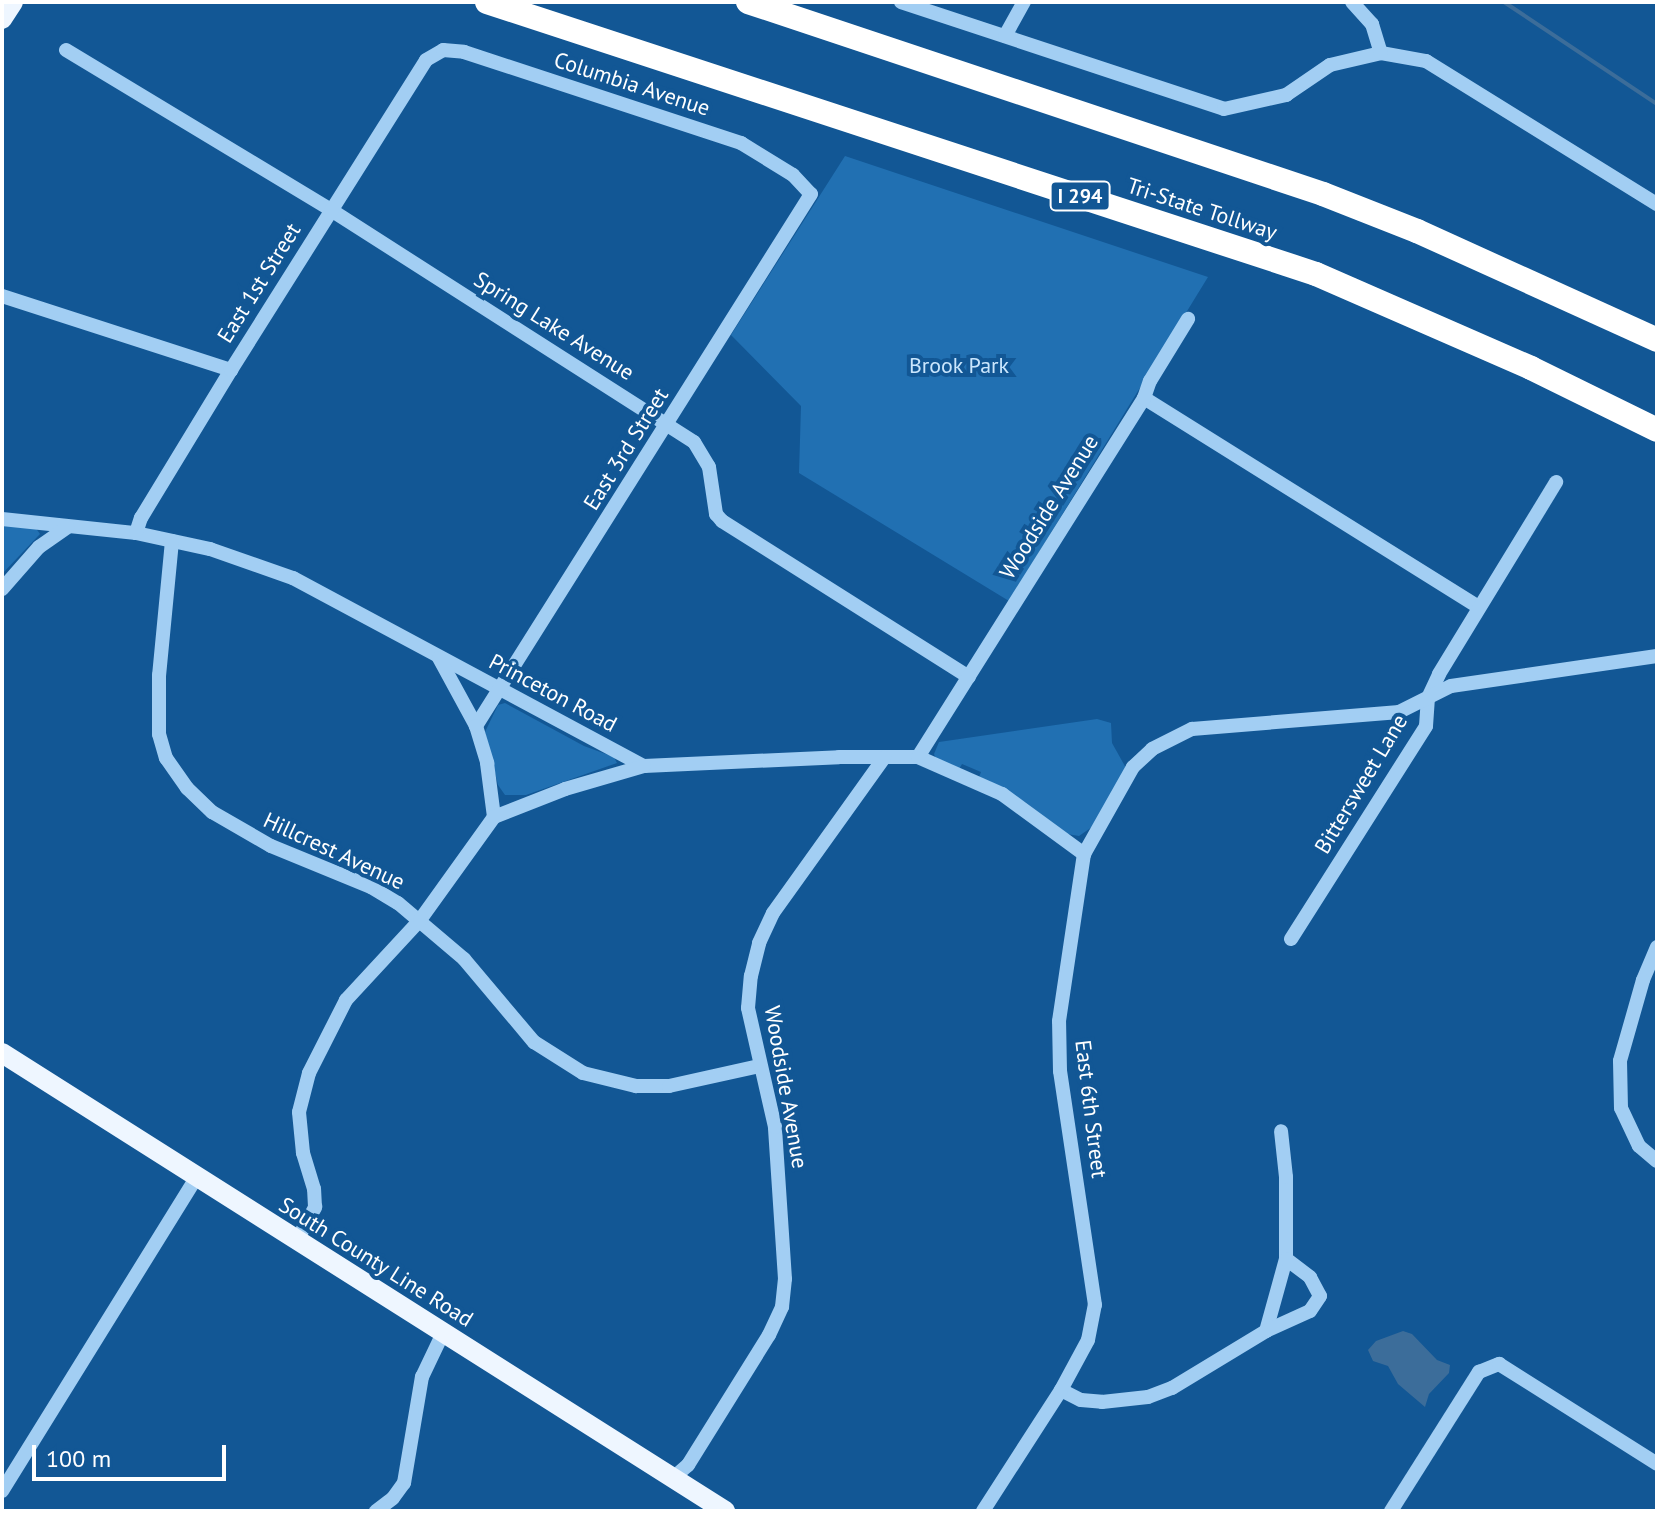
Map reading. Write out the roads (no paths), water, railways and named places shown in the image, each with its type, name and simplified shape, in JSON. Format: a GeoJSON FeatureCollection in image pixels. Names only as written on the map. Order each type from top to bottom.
{"type":"FeatureCollection","features":[{"type":"Feature","properties":{"kind":"highway","name":"Tri-State Tollway"},"geometry":{"type":"LineString","coordinates":[[487,2],[1316,274],[1531,368],[1657,430]]}},
{"type":"Feature","properties":{"kind":"highway"},"geometry":{"type":"LineString","coordinates":[[748,2],[1323,194],[1417,231],[1657,340]]}},
{"type":"Feature","properties":{"kind":"main road"},"geometry":{"type":"LineString","coordinates":[[2,19],[13,2]]}},
{"type":"Feature","properties":{"kind":"main road","name":"South County Line Road"},"geometry":{"type":"LineString","coordinates":[[2,1053],[725,1511]]}},
{"type":"Feature","properties":{"kind":"street"},"geometry":{"type":"LineString","coordinates":[[901,2],[1224,109],[1286,95],[1330,65],[1381,53],[1426,61],[1657,204]]}},
{"type":"Feature","properties":{"kind":"street"},"geometry":{"type":"LineString","coordinates":[[1005,36],[1024,2]]}},
{"type":"Feature","properties":{"kind":"street"},"geometry":{"type":"LineString","coordinates":[[1352,2],[1372,24],[1381,53]]}},
{"type":"Feature","properties":{"kind":"street","name":"Spring Lake Avenue"},"geometry":{"type":"LineString","coordinates":[[66,50],[331,210],[667,424],[703,451],[709,467],[716,514],[722,521],[969,677]]}},
{"type":"Feature","properties":{"kind":"street","name":"Columbia Avenue"},"geometry":{"type":"LineString","coordinates":[[426,60],[443,50],[464,52],[741,143],[793,175],[811,194]]}},
{"type":"Feature","properties":{"kind":"street","name":"East 1st Street"},"geometry":{"type":"LineString","coordinates":[[136,533],[141,518],[231,370],[426,60]]}},
{"type":"Feature","properties":{"kind":"street","name":"East 3rd Street"},"geometry":{"type":"LineString","coordinates":[[476,726],[811,194]]}},
{"type":"Feature","properties":{"kind":"street"},"geometry":{"type":"LineString","coordinates":[[2,296],[231,370]]}},
{"type":"Feature","properties":{"kind":"street","name":"Woodside Avenue"},"geometry":{"type":"LineString","coordinates":[[918,757],[1144,398],[1150,381],[1188,319]]}},
{"type":"Feature","properties":{"kind":"street"},"geometry":{"type":"LineString","coordinates":[[1144,398],[1478,607]]}},
{"type":"Feature","properties":{"kind":"street","name":"Bittersweet Lane"},"geometry":{"type":"LineString","coordinates":[[1291,939],[1426,726],[1428,698],[1478,607],[1556,482]]}},
{"type":"Feature","properties":{"kind":"street","name":"Princeton Road"},"geometry":{"type":"LineString","coordinates":[[2,519],[136,533],[210,549],[293,578],[644,766]]}},
{"type":"Feature","properties":{"kind":"street"},"geometry":{"type":"LineString","coordinates":[[2,589],[39,547],[68,527]]}},
{"type":"Feature","properties":{"kind":"street","name":"Hillcrest Avenue"},"geometry":{"type":"LineString","coordinates":[[172,541],[159,675],[159,734],[166,758],[187,788],[239,830],[371,887],[420,920],[464,959],[534,1042],[583,1073],[636,1086],[669,1086],[759,1066]]}},
{"type":"Feature","properties":{"kind":"street"},"geometry":{"type":"LineString","coordinates":[[1428,698],[1451,686],[1657,656]]}},
{"type":"Feature","properties":{"kind":"street"},"geometry":{"type":"LineString","coordinates":[[439,658],[476,726],[487,763],[494,817]]}},
{"type":"Feature","properties":{"kind":"street","name":"East 6th Street"},"geometry":{"type":"LineString","coordinates":[[983,1511],[1061,1390],[1088,1340],[1095,1305],[1060,1071],[1059,1021],[1084,854],[1133,767],[1152,749],[1192,729],[1399,712],[1428,698]]}},
{"type":"Feature","properties":{"kind":"street"},"geometry":{"type":"LineString","coordinates":[[297,1240],[315,1207],[314,1189],[303,1153],[299,1112],[309,1073],[346,1000],[420,920],[494,817],[565,789],[644,766],[918,757],[1002,794],[1084,854]]}},
{"type":"Feature","properties":{"kind":"street","name":"Woodside Avenue"},"geometry":{"type":"LineString","coordinates":[[673,1478],[688,1465],[769,1335],[782,1307],[785,1279],[775,1127],[748,1008],[759,943],[773,913],[884,758]]}},
{"type":"Feature","properties":{"kind":"street"},"geometry":{"type":"LineString","coordinates":[[1657,947],[1643,980],[1620,1061],[1621,1108],[1639,1146],[1657,1161]]}},
{"type":"Feature","properties":{"kind":"street"},"geometry":{"type":"LineString","coordinates":[[1266,1331],[1286,1259],[1286,1177],[1281,1131]]}},
{"type":"Feature","properties":{"kind":"street"},"geometry":{"type":"LineString","coordinates":[[2,1491],[197,1177]]}},
{"type":"Feature","properties":{"kind":"street"},"geometry":{"type":"LineString","coordinates":[[1061,1390],[1081,1400],[1102,1402],[1148,1397],[1172,1388],[1266,1331],[1310,1311],[1320,1296],[1310,1277],[1286,1259]]}},
{"type":"Feature","properties":{"kind":"street"},"geometry":{"type":"LineString","coordinates":[[376,1511],[393,1498],[404,1483],[422,1377],[443,1333]]}},
{"type":"Feature","properties":{"kind":"street"},"geometry":{"type":"LineString","coordinates":[[1391,1511],[1479,1372],[1499,1364],[1657,1464]]}},
{"type":"Feature","properties":{"kind":"waterway"},"geometry":{"type":"LineString","coordinates":[[1504,2],[1657,104]]}},
{"type":"Feature","properties":{"kind":"park label","name":"Brook Park"},"geometry":{"type":"Point","coordinates":[959,366]}}]}
